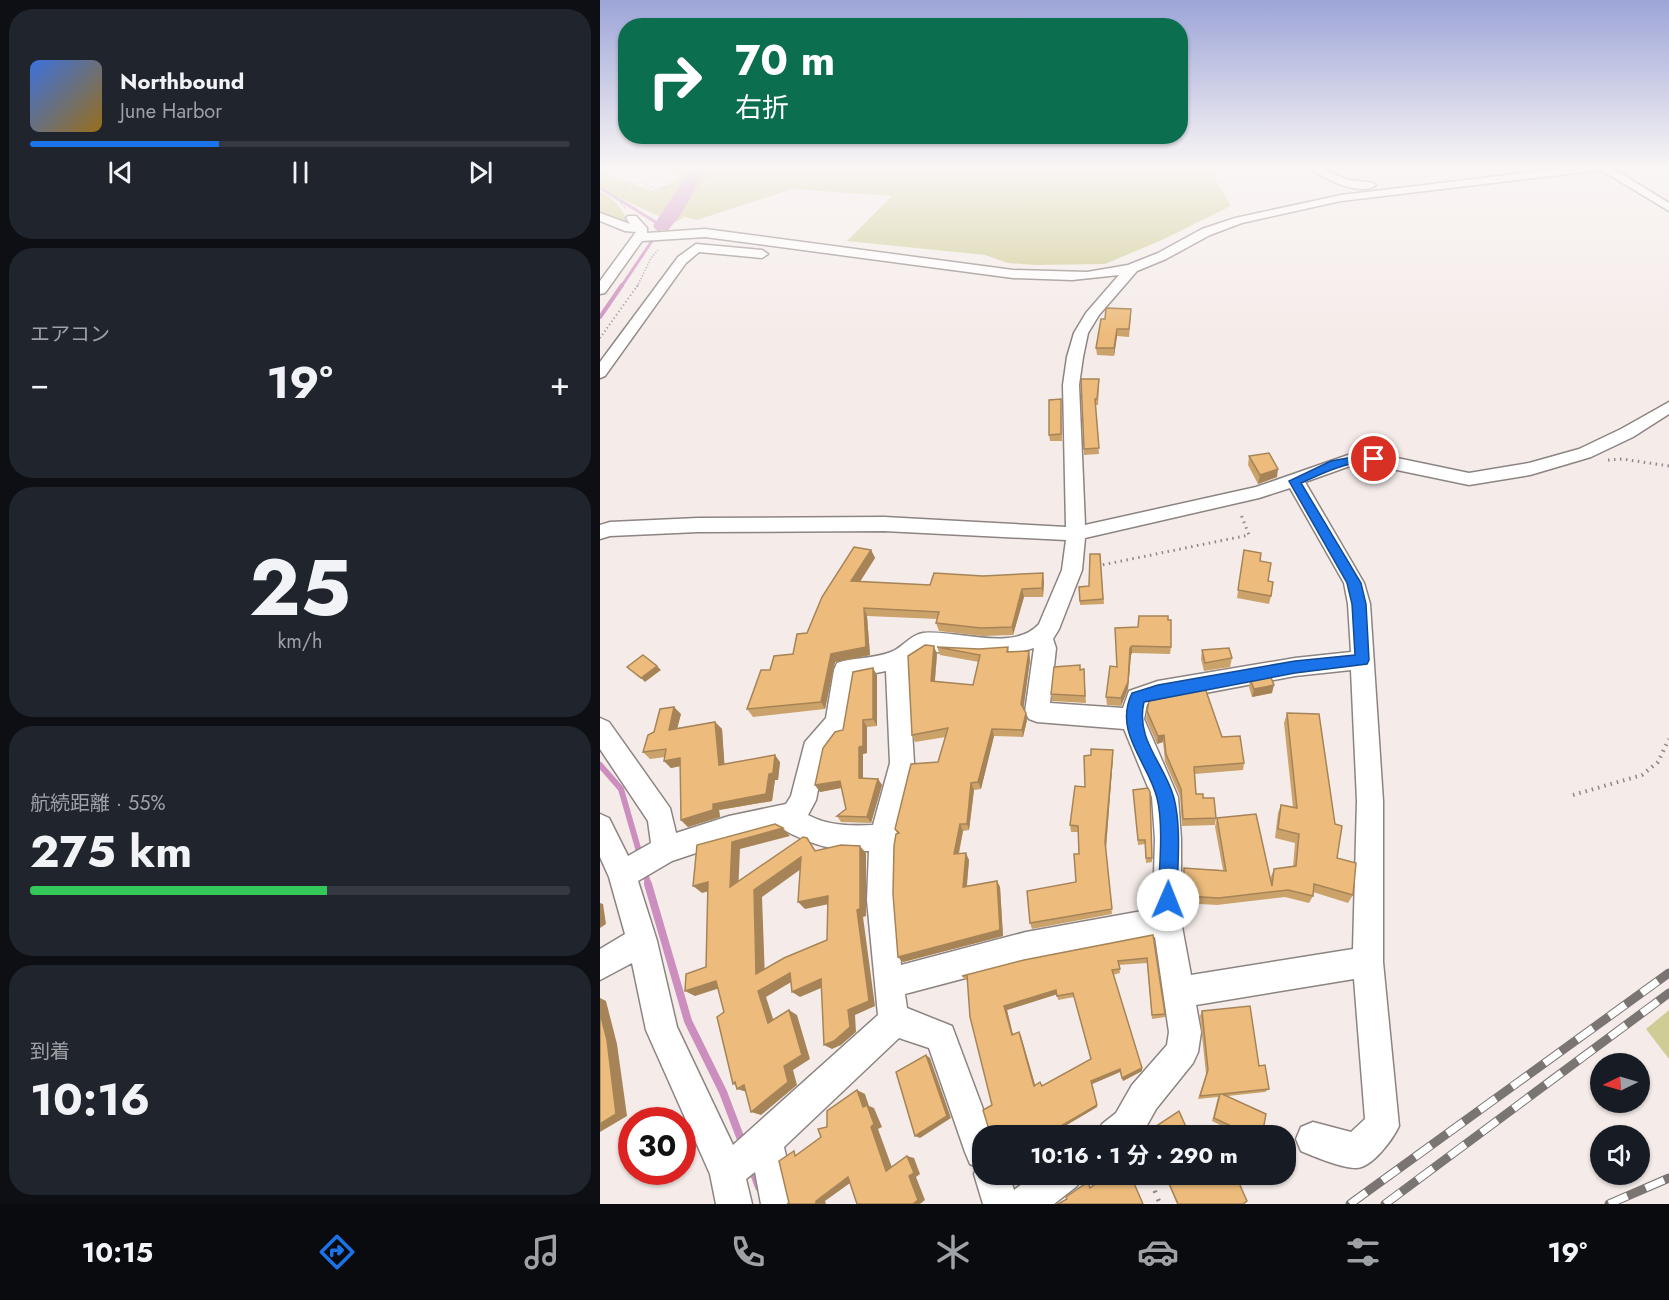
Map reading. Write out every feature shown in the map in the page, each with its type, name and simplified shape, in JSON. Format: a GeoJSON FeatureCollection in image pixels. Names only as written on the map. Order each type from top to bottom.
{"type":"FeatureCollection","features":[{"type":"Feature","properties":{"kind":"street"},"geometry":{"type":"LineString","coordinates":[[612,222],[663,240],[705,233],[1023,275],[1094,276],[1131,268],[1162,256],[1206,232],[1231,222]]}},
{"type":"Feature","properties":{"kind":"street"},"geometry":{"type":"LineString","coordinates":[[635,222],[642,234]]}},
{"type":"Feature","properties":{"kind":"street"},"geometry":{"type":"LineString","coordinates":[[600,290],[642,234]]}},
{"type":"Feature","properties":{"kind":"street"},"geometry":{"type":"LineString","coordinates":[[600,373],[682,260],[696,248],[826,256]]}},
{"type":"Feature","properties":{"kind":"street"},"geometry":{"type":"LineString","coordinates":[[790,819],[803,800],[814,750],[837,722],[845,669],[897,660],[923,642],[975,647],[1012,646],[1041,637],[1048,629],[1072,570],[1076,534],[1071,385],[1075,357],[1081,333],[1093,313],[1131,268]]}},
{"type":"Feature","properties":{"kind":"street"},"geometry":{"type":"LineString","coordinates":[[600,532],[610,529],[698,525],[884,524],[1076,534],[1129,520],[1236,498],[1294,481],[1335,464],[1359,459],[1374,459],[1469,479],[1522,471],[1585,453],[1628,433],[1669,407]]}},
{"type":"Feature","properties":{"kind":"street"},"geometry":{"type":"LineString","coordinates":[[1294,481],[1354,583],[1359,604],[1370,801],[1368,962],[1383,1126],[1357,1151],[1313,1139]]}},
{"type":"Feature","properties":{"kind":"street"},"geometry":{"type":"LineString","coordinates":[[1041,637],[1046,648],[1037,712],[1132,718]]}},
{"type":"Feature","properties":{"kind":"street"},"geometry":{"type":"LineString","coordinates":[[894,1021],[888,984],[881,900],[883,838],[902,763],[897,660]]}},
{"type":"Feature","properties":{"kind":"street"},"geometry":{"type":"LineString","coordinates":[[1128,1125],[1144,1097],[1182,1052],[1185,1032],[1167,921],[1168,839],[1165,797],[1132,718],[1137,698],[1158,692],[1295,667],[1362,660]]}},
{"type":"Feature","properties":{"kind":"street"},"geometry":{"type":"LineString","coordinates":[[600,729],[661,816],[663,851]]}},
{"type":"Feature","properties":{"kind":"street"},"geometry":{"type":"LineString","coordinates":[[627,872],[663,851],[729,829],[784,816],[813,832],[845,839],[883,838]]}},
{"type":"Feature","properties":{"kind":"street"},"geometry":{"type":"LineString","coordinates":[[600,827],[627,872],[662,1030],[745,1166],[779,1204]]}},
{"type":"Feature","properties":{"kind":"street"},"geometry":{"type":"LineString","coordinates":[[888,984],[945,965],[1060,938],[1167,921]]}},
{"type":"Feature","properties":{"kind":"street"},"geometry":{"type":"LineString","coordinates":[[600,965],[642,941]]}},
{"type":"Feature","properties":{"kind":"street"},"geometry":{"type":"LineString","coordinates":[[1179,992],[1368,962]]}},
{"type":"Feature","properties":{"kind":"street"},"geometry":{"type":"LineString","coordinates":[[745,1166],[894,1021]]}},
{"type":"Feature","properties":{"kind":"street"},"geometry":{"type":"LineString","coordinates":[[894,1021],[909,1024],[941,1037],[972,1125]]}},
{"type":"Feature","properties":{"kind":"street"},"geometry":{"type":"LineString","coordinates":[[995,1185],[1001,1204]]}},
{"type":"Feature","properties":{"kind":"street"},"geometry":{"type":"LineString","coordinates":[[1025,1204],[1050,1185]]}},
{"type":"Feature","properties":{"kind":"path"},"geometry":{"type":"LineString","coordinates":[[600,338],[640,282],[651,258],[663,240]]}},
{"type":"Feature","properties":{"kind":"path"},"geometry":{"type":"LineString","coordinates":[[1604,460],[1622,459],[1669,466]]}},
{"type":"Feature","properties":{"kind":"path"},"geometry":{"type":"LineString","coordinates":[[1072,570],[1112,564],[1249,535],[1236,498]]}},
{"type":"Feature","properties":{"kind":"path"},"geometry":{"type":"LineString","coordinates":[[1574,795],[1642,774],[1658,762],[1669,739]]}},
{"type":"Feature","properties":{"kind":"path"},"geometry":{"type":"LineString","coordinates":[[1152,1185],[1160,1204]]}},
{"type":"Feature","properties":{"kind":"shaded area"},"geometry":{"type":"Polygon","coordinates":[[[866,222],[1198,222],[1105,264],[1008,263],[985,255],[847,241],[866,222]]]}},
{"type":"Feature","properties":{"kind":"shaded area"},"geometry":{"type":"Polygon","coordinates":[[[1669,1010],[1669,1059],[1646,1029],[1669,1010]]]}},
{"type":"Feature","properties":{"kind":"building"},"geometry":{"type":"Polygon","coordinates":[[[1106,308],[1131,309],[1129,329],[1117,329],[1114,348],[1096,348],[1101,319],[1105,319],[1106,308]]]}},
{"type":"Feature","properties":{"kind":"building"},"geometry":{"type":"Polygon","coordinates":[[[1081,379],[1099,379],[1097,399],[1095,399],[1099,448],[1084,449],[1081,379]]]}},
{"type":"Feature","properties":{"kind":"building"},"geometry":{"type":"Polygon","coordinates":[[[1061,399],[1061,434],[1049,435],[1049,400],[1061,399]]]}},
{"type":"Feature","properties":{"kind":"building"},"geometry":{"type":"Polygon","coordinates":[[[1269,453],[1278,469],[1260,475],[1249,456],[1269,453]]]}},
{"type":"Feature","properties":{"kind":"building"},"geometry":{"type":"Polygon","coordinates":[[[854,547],[871,550],[851,581],[930,585],[934,573],[983,576],[1043,573],[1042,588],[1022,589],[1012,627],[981,628],[936,623],[939,612],[864,608],[866,647],[831,654],[821,702],[747,709],[761,670],[770,670],[774,656],[793,654],[797,634],[807,633],[822,597],[854,547]]]}},
{"type":"Feature","properties":{"kind":"building"},"geometry":{"type":"Polygon","coordinates":[[[1244,550],[1261,553],[1260,561],[1271,563],[1268,581],[1273,582],[1271,596],[1238,590],[1244,550]]]}},
{"type":"Feature","properties":{"kind":"building"},"geometry":{"type":"Polygon","coordinates":[[[1090,554],[1100,554],[1103,599],[1080,601],[1079,587],[1089,586],[1090,554]]]}},
{"type":"Feature","properties":{"kind":"building"},"geometry":{"type":"Polygon","coordinates":[[[1139,616],[1168,616],[1168,620],[1171,620],[1171,647],[1132,646],[1128,682],[1121,698],[1106,697],[1110,666],[1117,667],[1115,628],[1138,627],[1139,616]]]}},
{"type":"Feature","properties":{"kind":"building"},"geometry":{"type":"Polygon","coordinates":[[[925,645],[934,646],[931,681],[973,685],[980,655],[937,647],[979,649],[1008,647],[1007,652],[1029,651],[1021,704],[1026,713],[1022,730],[992,729],[978,782],[971,783],[967,824],[960,824],[954,854],[966,853],[963,887],[997,881],[1000,930],[898,957],[893,894],[894,846],[896,834],[899,833],[895,829],[911,764],[938,762],[948,728],[912,735],[908,656],[925,645]]]}},
{"type":"Feature","properties":{"kind":"building"},"geometry":{"type":"Polygon","coordinates":[[[1229,648],[1232,658],[1205,663],[1202,650],[1229,648]]]}},
{"type":"Feature","properties":{"kind":"building"},"geometry":{"type":"Polygon","coordinates":[[[643,655],[657,666],[641,678],[627,667],[643,655]]]}},
{"type":"Feature","properties":{"kind":"building"},"geometry":{"type":"Polygon","coordinates":[[[1080,665],[1080,670],[1084,669],[1085,696],[1051,694],[1054,667],[1080,665]]]}},
{"type":"Feature","properties":{"kind":"building"},"geometry":{"type":"Polygon","coordinates":[[[873,668],[873,719],[863,720],[863,746],[859,747],[859,778],[878,779],[867,817],[837,816],[846,809],[840,781],[815,785],[823,748],[835,732],[843,730],[853,672],[873,668]]]}},
{"type":"Feature","properties":{"kind":"building"},"geometry":{"type":"Polygon","coordinates":[[[1270,675],[1274,685],[1254,689],[1250,679],[1270,675]]]}},
{"type":"Feature","properties":{"kind":"building"},"geometry":{"type":"Polygon","coordinates":[[[1205,688],[1222,737],[1240,736],[1244,763],[1194,767],[1196,794],[1203,794],[1203,798],[1214,798],[1216,818],[1183,819],[1181,789],[1166,754],[1164,735],[1158,736],[1147,711],[1149,701],[1205,688]]]}},
{"type":"Feature","properties":{"kind":"building"},"geometry":{"type":"Polygon","coordinates":[[[674,707],[669,730],[715,722],[719,765],[775,755],[773,773],[769,774],[766,794],[713,804],[713,810],[681,820],[680,758],[664,761],[666,749],[643,752],[648,735],[654,732],[660,709],[674,707]]]}},
{"type":"Feature","properties":{"kind":"building"},"geometry":{"type":"Polygon","coordinates":[[[1287,713],[1319,714],[1335,824],[1342,826],[1337,858],[1356,863],[1353,895],[1314,884],[1313,896],[1288,890],[1219,898],[1184,896],[1184,868],[1226,871],[1217,818],[1256,814],[1272,886],[1274,869],[1296,866],[1299,834],[1278,829],[1281,805],[1297,808],[1287,713]]]}},
{"type":"Feature","properties":{"kind":"building"},"geometry":{"type":"Polygon","coordinates":[[[1091,749],[1113,750],[1105,842],[1112,909],[1030,923],[1027,891],[1076,882],[1074,854],[1079,854],[1078,826],[1070,825],[1075,786],[1085,787],[1084,756],[1091,755],[1091,749]]]}},
{"type":"Feature","properties":{"kind":"building"},"geometry":{"type":"Polygon","coordinates":[[[1148,788],[1152,858],[1146,858],[1145,840],[1138,840],[1133,790],[1148,788]]]}},
{"type":"Feature","properties":{"kind":"building"},"geometry":{"type":"Polygon","coordinates":[[[775,824],[783,828],[732,842],[730,887],[803,837],[807,838],[815,851],[841,845],[860,846],[860,909],[857,910],[869,1001],[848,1010],[850,1027],[834,1041],[824,1045],[821,979],[792,992],[790,973],[758,991],[768,1023],[789,1010],[802,1055],[784,1066],[788,1082],[751,1112],[744,1085],[737,1089],[735,1082],[733,1084],[717,1017],[724,1012],[716,981],[685,991],[686,974],[706,967],[708,882],[693,886],[697,845],[775,824]],[[801,857],[754,890],[756,974],[784,958],[827,940],[828,896],[798,902],[801,857]]]}},
{"type":"Feature","properties":{"kind":"building"},"geometry":{"type":"Polygon","coordinates":[[[1153,935],[1165,1014],[1152,1015],[1147,958],[1118,961],[1120,969],[1112,970],[1142,1068],[1122,1078],[1120,1069],[1091,1081],[1097,1105],[1062,1125],[988,1125],[983,1110],[992,1105],[970,1017],[967,975],[962,976],[1024,960],[1153,935]],[[1056,990],[1004,1006],[1012,1035],[1019,1032],[1034,1086],[1040,1082],[1042,1086],[1091,1059],[1073,993],[1057,996],[1056,990]]]}},
{"type":"Feature","properties":{"kind":"building"},"geometry":{"type":"Polygon","coordinates":[[[1250,1006],[1259,1066],[1265,1065],[1269,1089],[1222,1094],[1266,1114],[1264,1125],[1229,1125],[1214,1118],[1220,1094],[1200,1096],[1208,1070],[1202,1011],[1250,1006]]]}},
{"type":"Feature","properties":{"kind":"building"},"geometry":{"type":"Polygon","coordinates":[[[600,1013],[607,1040],[616,1114],[600,1124],[600,1013]]]}},
{"type":"Feature","properties":{"kind":"building"},"geometry":{"type":"Polygon","coordinates":[[[926,1055],[947,1116],[915,1136],[896,1072],[926,1055]]]}},
{"type":"Feature","properties":{"kind":"building"},"geometry":{"type":"Polygon","coordinates":[[[857,1090],[863,1107],[867,1105],[874,1124],[871,1127],[886,1171],[907,1156],[914,1173],[909,1176],[918,1200],[913,1204],[857,1204],[848,1177],[816,1201],[816,1204],[787,1204],[789,1203],[779,1161],[794,1151],[795,1156],[821,1137],[818,1129],[827,1127],[827,1111],[857,1090]]]}},
{"type":"Feature","properties":{"kind":"building"},"geometry":{"type":"Polygon","coordinates":[[[1179,1111],[1185,1125],[1158,1125],[1179,1111]]]}},
{"type":"Feature","properties":{"kind":"building"},"geometry":{"type":"Polygon","coordinates":[[[1084,1185],[1089,1185],[1090,1188],[1094,1185],[1135,1185],[1143,1204],[1058,1204],[1084,1185]]]}},
{"type":"Feature","properties":{"kind":"building"},"geometry":{"type":"Polygon","coordinates":[[[1170,1185],[1240,1185],[1247,1201],[1243,1204],[1178,1204],[1170,1185]]]}},
{"type":"Feature","properties":{"kind":"waterway"},"geometry":{"type":"LineString","coordinates":[[621,287],[662,226],[656,222]]}},
{"type":"Feature","properties":{"kind":"waterway"},"geometry":{"type":"LineString","coordinates":[[662,226],[665,222]]}},
{"type":"Feature","properties":{"kind":"waterway"},"geometry":{"type":"LineString","coordinates":[[600,317],[622,285]]}},
{"type":"Feature","properties":{"kind":"waterway"},"geometry":{"type":"LineString","coordinates":[[600,765],[621,789],[640,855]]}},
{"type":"Feature","properties":{"kind":"waterway"},"geometry":{"type":"LineString","coordinates":[[644,870],[649,886]]}},
{"type":"Feature","properties":{"kind":"waterway"},"geometry":{"type":"LineString","coordinates":[[648,884],[688,1021],[723,1092],[742,1142]]}},
{"type":"Feature","properties":{"kind":"waterway"},"geometry":{"type":"LineString","coordinates":[[752,1168],[759,1187]]}},
{"type":"Feature","properties":{"kind":"railway"},"geometry":{"type":"LineString","coordinates":[[1350,1204],[1669,973]]}},
{"type":"Feature","properties":{"kind":"railway"},"geometry":{"type":"LineString","coordinates":[[1385,1204],[1669,993]]}},
{"type":"Feature","properties":{"kind":"railway"},"geometry":{"type":"LineString","coordinates":[[1609,1204],[1669,1178]]}},
{"type":"Feature","properties":{"kind":"route"},"geometry":{"type":"LineString","coordinates":[[1168,900],[1165,797],[1132,718],[1137,698],[1158,692],[1295,667],[1362,660],[1359,604],[1354,583],[1294,481],[1335,464],[1359,459],[1374,459]]}}]}
